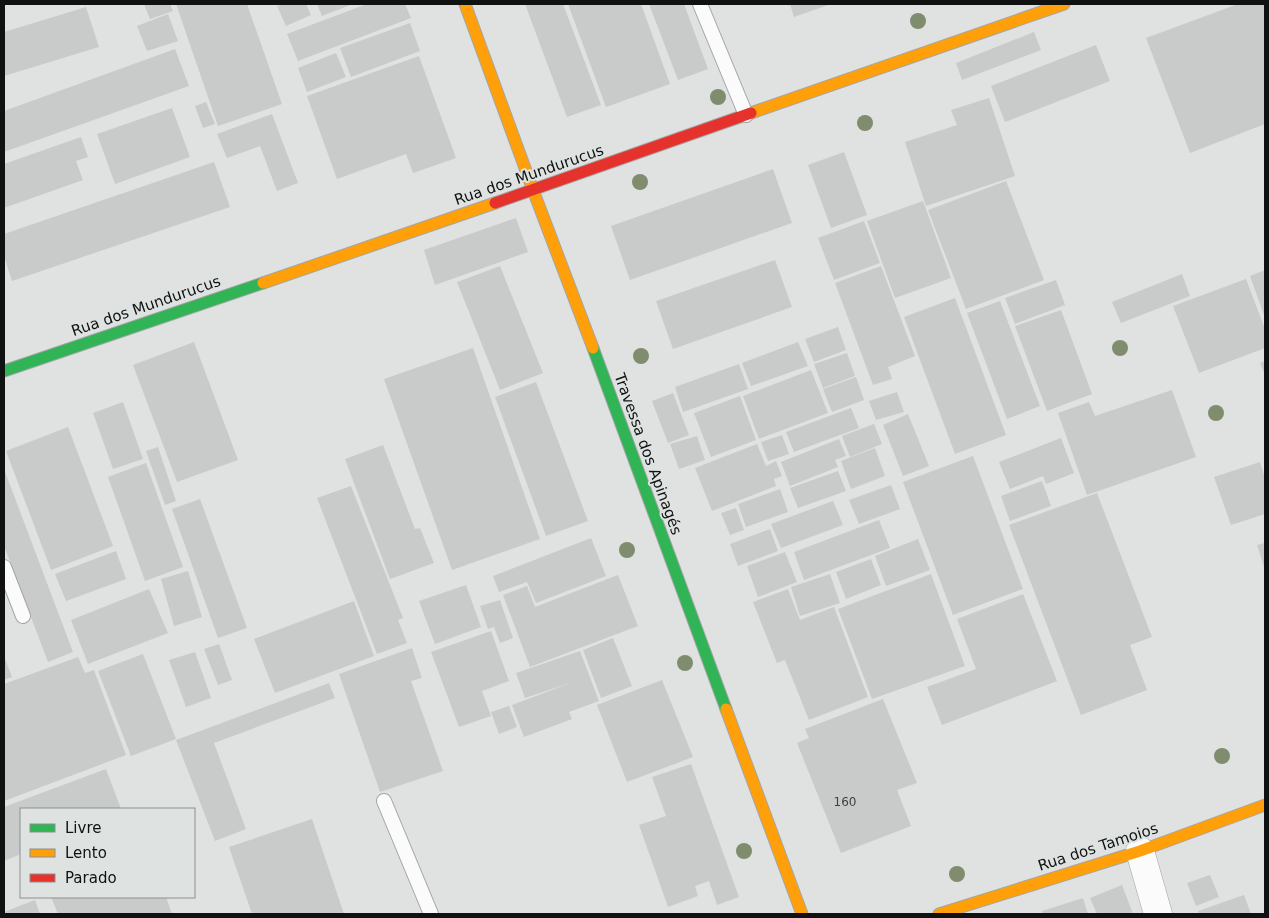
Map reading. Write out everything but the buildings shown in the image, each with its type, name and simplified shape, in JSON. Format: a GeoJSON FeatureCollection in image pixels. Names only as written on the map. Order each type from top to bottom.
{"type":"FeatureCollection","features":[{"type":"Feature","properties":{"kind":"street","name":"Travessa dos Apinagés"},"geometry":{"type":"LineString","coordinates":[[465,4],[532,190],[599,363],[802,914]]}},
{"type":"Feature","properties":{"kind":"street","name":"Rua dos Mundurucus"},"geometry":{"type":"LineString","coordinates":[[4,371],[532,190],[1064,4]]}},
{"type":"Feature","properties":{"kind":"street","name":"Rua dos Tamoios"},"geometry":{"type":"LineString","coordinates":[[939,914],[1140,851],[1265,805]]}},
{"type":"Feature","properties":{"kind":"street"},"geometry":{"type":"LineString","coordinates":[[1140,851],[1158,914]]}},
{"type":"Feature","properties":{"kind":"lane"},"geometry":{"type":"LineString","coordinates":[[700,4],[746,115]]}},
{"type":"Feature","properties":{"kind":"lane"},"geometry":{"type":"LineString","coordinates":[[4,568],[23,616]]}},
{"type":"Feature","properties":{"kind":"lane"},"geometry":{"type":"LineString","coordinates":[[384,801],[431,914]]}},
{"type":"Feature","properties":{"kind":"traffic: fast"},"geometry":{"type":"LineString","coordinates":[[4,371],[263,283]]}},
{"type":"Feature","properties":{"kind":"traffic: fast"},"geometry":{"type":"LineString","coordinates":[[593,348],[726,709]]}},
{"type":"Feature","properties":{"kind":"traffic: slow"},"geometry":{"type":"LineString","coordinates":[[465,4],[593,348]]}},
{"type":"Feature","properties":{"kind":"traffic: slow"},"geometry":{"type":"LineString","coordinates":[[751,113],[1064,4]]}},
{"type":"Feature","properties":{"kind":"traffic: slow"},"geometry":{"type":"LineString","coordinates":[[263,283],[495,203]]}},
{"type":"Feature","properties":{"kind":"traffic: slow"},"geometry":{"type":"LineString","coordinates":[[726,709],[802,914]]}},
{"type":"Feature","properties":{"kind":"traffic: slow"},"geometry":{"type":"LineString","coordinates":[[939,914],[1140,851],[1265,805]]}},
{"type":"Feature","properties":{"kind":"traffic: jam"},"geometry":{"type":"LineString","coordinates":[[495,203],[751,113]]}}]}
